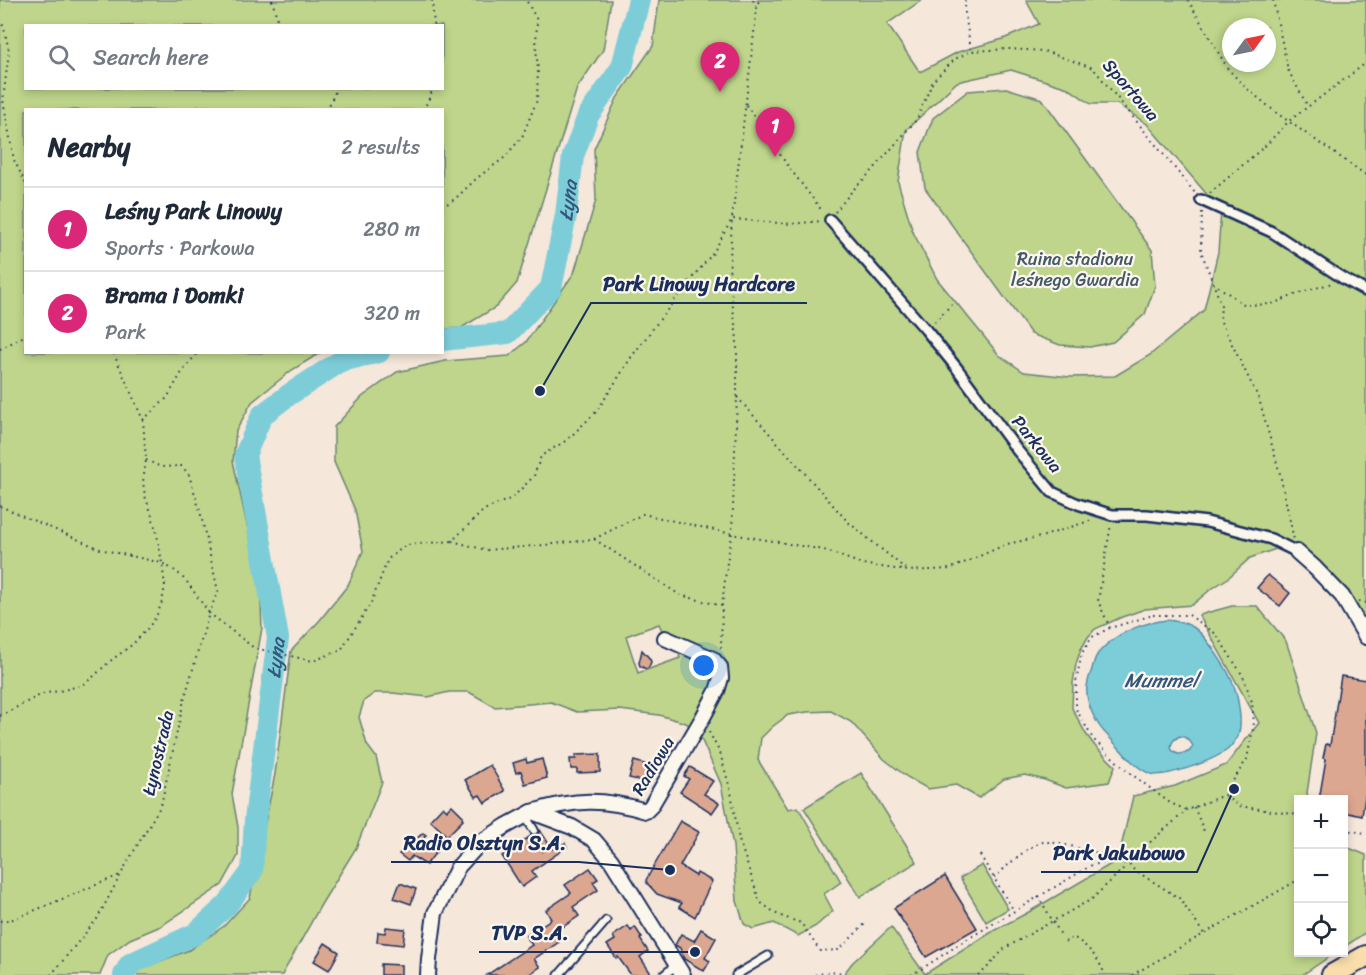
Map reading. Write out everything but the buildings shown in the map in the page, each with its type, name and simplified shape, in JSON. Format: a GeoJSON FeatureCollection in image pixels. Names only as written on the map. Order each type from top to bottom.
{"type":"FeatureCollection","features":[{"type":"Feature","properties":{"kind":"main road"},"geometry":{"type":"LineString","coordinates":[[1332,975],[1366,958]]}},
{"type":"Feature","properties":{"kind":"main road"},"geometry":{"type":"LineString","coordinates":[[1348,975],[1366,958]]}},
{"type":"Feature","properties":{"kind":"street"},"geometry":{"type":"LineString","coordinates":[[1201,200],[1272,232],[1366,291]]}},
{"type":"Feature","properties":{"kind":"street","name":"Parkowa"},"geometry":{"type":"LineString","coordinates":[[830,220],[926,330],[1017,450],[1052,492],[1078,504],[1112,515],[1146,515],[1207,522],[1270,539],[1297,552],[1315,568],[1342,596],[1366,637]]}},
{"type":"Feature","properties":{"kind":"street"},"geometry":{"type":"LineString","coordinates":[[665,638],[713,658],[720,667]]}},
{"type":"Feature","properties":{"kind":"street","name":"Radiowa"},"geometry":{"type":"LineString","coordinates":[[428,975],[435,913],[458,867],[482,842],[506,826],[528,814],[557,804],[595,801],[624,804],[646,811],[717,692],[721,678],[720,667]]}},
{"type":"Feature","properties":{"kind":"street"},"geometry":{"type":"LineString","coordinates":[[528,814],[572,827],[594,840],[611,860],[679,970]]}},
{"type":"Feature","properties":{"kind":"lane"},"geometry":{"type":"LineString","coordinates":[[528,814],[534,830]]}},
{"type":"Feature","properties":{"kind":"lane"},"geometry":{"type":"LineString","coordinates":[[559,975],[606,921]]}},
{"type":"Feature","properties":{"kind":"lane"},"geometry":{"type":"LineString","coordinates":[[736,975],[768,956]]}},
{"type":"Feature","properties":{"kind":"lane"},"geometry":{"type":"LineString","coordinates":[[664,975],[679,970]]}},
{"type":"Feature","properties":{"kind":"path"},"geometry":{"type":"LineString","coordinates":[[272,0],[278,24]]}},
{"type":"Feature","properties":{"kind":"path"},"geometry":{"type":"LineString","coordinates":[[432,0],[434,24]]}},
{"type":"Feature","properties":{"kind":"path"},"geometry":{"type":"LineString","coordinates":[[444,206],[504,158],[522,136],[537,100],[537,20],[526,0]]}},
{"type":"Feature","properties":{"kind":"path"},"geometry":{"type":"LineString","coordinates":[[753,0],[757,8]]}},
{"type":"Feature","properties":{"kind":"path"},"geometry":{"type":"LineString","coordinates":[[720,667],[722,606],[732,534],[737,397],[737,339],[729,276],[732,219],[759,0]]}},
{"type":"Feature","properties":{"kind":"path"},"geometry":{"type":"LineString","coordinates":[[732,219],[791,224],[830,220],[852,191],[917,119],[933,81],[955,59],[971,51],[965,0]]}},
{"type":"Feature","properties":{"kind":"path"},"geometry":{"type":"LineString","coordinates":[[1188,0],[1228,69],[1245,87],[1366,175]]}},
{"type":"Feature","properties":{"kind":"path"},"geometry":{"type":"LineString","coordinates":[[1273,0],[1288,70],[1308,107]]}},
{"type":"Feature","properties":{"kind":"path"},"geometry":{"type":"LineString","coordinates":[[0,19],[9,51],[3,100],[14,160],[24,180]]}},
{"type":"Feature","properties":{"kind":"path","name":"Sportowa"},"geometry":{"type":"LineString","coordinates":[[971,51],[1009,49],[1044,51],[1093,68],[1201,200]]}},
{"type":"Feature","properties":{"kind":"path"},"geometry":{"type":"LineString","coordinates":[[1297,552],[1280,474],[1258,399],[1220,320],[1221,304],[1201,251],[1201,200],[1266,145],[1289,121],[1366,63]]}},
{"type":"Feature","properties":{"kind":"path"},"geometry":{"type":"LineString","coordinates":[[328,108],[336,90]]}},
{"type":"Feature","properties":{"kind":"path"},"geometry":{"type":"LineString","coordinates":[[424,108],[432,90]]}},
{"type":"Feature","properties":{"kind":"path"},"geometry":{"type":"LineString","coordinates":[[195,108],[205,105],[209,108]]}},
{"type":"Feature","properties":{"kind":"path"},"geometry":{"type":"LineString","coordinates":[[746,105],[788,166],[830,220]]}},
{"type":"Feature","properties":{"kind":"path"},"geometry":{"type":"LineString","coordinates":[[452,541],[484,510],[512,498],[534,476],[541,456],[567,440],[597,411],[632,356],[687,284],[714,253],[732,219]]}},
{"type":"Feature","properties":{"kind":"path"},"geometry":{"type":"LineString","coordinates":[[1213,283],[1245,305],[1272,304],[1344,279]]}},
{"type":"Feature","properties":{"kind":"path"},"geometry":{"type":"LineString","coordinates":[[926,330],[955,301]]}},
{"type":"Feature","properties":{"kind":"path"},"geometry":{"type":"LineString","coordinates":[[0,349],[24,336]]}},
{"type":"Feature","properties":{"kind":"path"},"geometry":{"type":"LineString","coordinates":[[0,716],[42,693],[82,685],[93,678],[148,628],[162,603],[165,586],[162,563],[143,482],[146,460],[143,420],[114,354]]}},
{"type":"Feature","properties":{"kind":"path"},"geometry":{"type":"LineString","coordinates":[[143,420],[167,398],[182,372],[196,354]]}},
{"type":"Feature","properties":{"kind":"path"},"geometry":{"type":"LineString","coordinates":[[737,397],[848,522],[908,571]]}},
{"type":"Feature","properties":{"kind":"path","name":"Łynostrada"},"geometry":{"type":"LineString","coordinates":[[51,975],[97,919],[161,805],[184,700],[209,613],[218,591],[200,511],[189,475],[182,466],[161,467],[146,460]]}},
{"type":"Feature","properties":{"kind":"path"},"geometry":{"type":"LineString","coordinates":[[0,506],[99,549],[162,563],[182,577],[209,613],[254,648],[313,661],[341,650],[371,603],[388,559],[406,544],[452,541],[486,550],[594,539],[643,514],[732,534],[824,550],[862,564],[908,571],[950,568],[1007,544],[1044,536],[1112,515],[1098,601],[1110,628]]}},
{"type":"Feature","properties":{"kind":"path"},"geometry":{"type":"LineString","coordinates":[[594,539],[680,595],[722,606]]}},
{"type":"Feature","properties":{"kind":"path"},"geometry":{"type":"LineString","coordinates":[[911,975],[1092,865],[1126,859],[1139,852],[1187,810],[1224,795],[1247,759],[1254,723],[1252,702],[1243,675],[1216,634],[1189,615],[1154,615],[1110,628],[1092,638],[1082,653],[1076,682],[1076,709],[1093,739],[1126,770],[1170,803],[1187,810]]}},
{"type":"Feature","properties":{"kind":"path"},"geometry":{"type":"LineString","coordinates":[[702,719],[720,753],[740,840],[760,902],[778,915],[801,922],[820,951],[839,950],[866,923]]}},
{"type":"Feature","properties":{"kind":"path"},"geometry":{"type":"LineString","coordinates":[[1224,795],[1239,806],[1294,814]]}},
{"type":"Feature","properties":{"kind":"path"},"geometry":{"type":"LineString","coordinates":[[1194,807],[1204,831]]}},
{"type":"Feature","properties":{"kind":"path"},"geometry":{"type":"LineString","coordinates":[[1348,831],[1366,833]]}},
{"type":"Feature","properties":{"kind":"path"},"geometry":{"type":"LineString","coordinates":[[994,878],[1025,852],[1042,842],[1098,853],[1107,856],[1112,861]]}},
{"type":"Feature","properties":{"kind":"path"},"geometry":{"type":"LineString","coordinates":[[980,855],[1014,911]]}},
{"type":"Feature","properties":{"kind":"path"},"geometry":{"type":"LineString","coordinates":[[978,975],[1005,948],[1092,900],[1123,869],[1126,859]]}},
{"type":"Feature","properties":{"kind":"path"},"geometry":{"type":"LineString","coordinates":[[1126,859],[1133,869],[1179,898],[1204,934]]}},
{"type":"Feature","properties":{"kind":"path"},"geometry":{"type":"LineString","coordinates":[[0,921],[14,919],[120,875]]}},
{"type":"Feature","properties":{"kind":"path"},"geometry":{"type":"LineString","coordinates":[[1132,975],[1294,883]]}},
{"type":"Feature","properties":{"kind":"path"},"geometry":{"type":"LineString","coordinates":[[1038,896],[1061,935]]}},
{"type":"Feature","properties":{"kind":"path"},"geometry":{"type":"LineString","coordinates":[[1065,942],[1073,937],[1084,944],[1098,960],[1105,975]]}},
{"type":"Feature","properties":{"kind":"path"},"geometry":{"type":"LineString","coordinates":[[985,970],[987,975]]}},
{"type":"Feature","properties":{"kind":"path"},"geometry":{"type":"LineString","coordinates":[[815,975],[838,972],[847,975]]}},
{"type":"Feature","properties":{"kind":"green space"},"geometry":{"type":"Polygon","coordinates":[[[0,0],[611,0],[603,50],[577,88],[517,283],[496,307],[461,328],[444,329],[444,108],[24,108],[24,354],[318,354],[292,370],[252,402],[236,431],[233,461],[260,584],[262,628],[232,794],[238,827],[238,856],[222,885],[161,926],[130,939],[108,955],[100,975],[0,975],[0,0]]]}},
{"type":"Feature","properties":{"kind":"green space"},"geometry":{"type":"Polygon","coordinates":[[[659,0],[922,0],[887,24],[920,72],[958,52],[1003,39],[1039,24],[1026,0],[1366,0],[1366,621],[1331,572],[1276,549],[1250,558],[1192,605],[1145,609],[1095,629],[1081,649],[1076,664],[1072,708],[1086,734],[1115,766],[1109,782],[1066,788],[1025,775],[1004,779],[979,798],[956,785],[928,789],[907,777],[884,759],[851,722],[831,711],[788,715],[761,738],[758,760],[788,809],[798,807],[841,882],[824,894],[833,911],[816,926],[798,936],[774,923],[753,929],[744,924],[737,901],[733,846],[721,784],[699,734],[686,723],[659,715],[620,710],[577,712],[551,702],[495,707],[469,692],[449,692],[428,697],[375,693],[364,701],[359,717],[367,745],[376,757],[382,782],[356,848],[282,975],[133,975],[135,971],[189,950],[224,926],[250,898],[275,774],[291,651],[348,585],[363,551],[355,510],[334,462],[334,427],[362,397],[397,372],[445,361],[509,356],[526,342],[574,273],[596,200],[594,149],[617,98],[653,46],[659,0]],[[1011,70],[957,82],[906,130],[898,182],[913,232],[937,279],[999,355],[1024,372],[1070,377],[1115,376],[1150,355],[1204,310],[1218,252],[1221,211],[1147,124],[1117,104],[1091,104],[1068,88],[1011,70]],[[659,624],[626,636],[638,673],[680,658],[677,648],[668,644],[659,624]]]}},
{"type":"Feature","properties":{"kind":"green space","name":"Ruina stadionu leśnego Gwardia"},"geometry":{"type":"Polygon","coordinates":[[[1006,88],[1042,99],[1152,250],[1155,286],[1145,314],[1113,342],[1090,347],[1060,345],[1031,334],[925,188],[920,152],[933,118],[968,91],[1006,88]]]}},
{"type":"Feature","properties":{"kind":"green space"},"geometry":{"type":"Polygon","coordinates":[[[1232,606],[1257,606],[1286,641],[1316,733],[1308,795],[1294,795],[1294,957],[1329,957],[1302,975],[843,975],[852,963],[891,927],[925,974],[995,930],[1118,860],[1133,796],[1175,786],[1226,765],[1259,723],[1199,615],[1232,606]]]}},
{"type":"Feature","properties":{"kind":"green space"},"geometry":{"type":"Polygon","coordinates":[[[861,773],[917,862],[860,897],[804,808],[861,773]]]}},
{"type":"Feature","properties":{"kind":"green space"},"geometry":{"type":"Polygon","coordinates":[[[1348,848],[1366,855],[1366,932],[1348,944],[1348,848]]]}},
{"type":"Feature","properties":{"kind":"green space"},"geometry":{"type":"Polygon","coordinates":[[[982,865],[1008,909],[986,922],[960,878],[982,865]]]}},
{"type":"Feature","properties":{"kind":"water","name":"Mummel"},"geometry":{"type":"Polygon","coordinates":[[[1167,620],[1190,625],[1210,645],[1234,686],[1240,724],[1237,737],[1226,751],[1188,768],[1158,775],[1139,767],[1103,730],[1092,713],[1087,686],[1096,658],[1108,643],[1124,633],[1167,620]],[[1182,736],[1172,743],[1171,747],[1175,753],[1184,754],[1193,746],[1188,739],[1182,736]]]}},
{"type":"Feature","properties":{"kind":"waterway","name":"Łyna"},"geometry":{"type":"LineString","coordinates":[[444,340],[508,333],[551,288],[566,215],[573,156],[588,116],[622,67],[639,0]]}},
{"type":"Feature","properties":{"kind":"waterway","name":"Łyna"},"geometry":{"type":"LineString","coordinates":[[124,975],[130,964],[195,934],[227,905],[252,871],[255,820],[278,638],[245,455],[262,415],[341,361],[371,354]]}},
{"type":"Feature","properties":{"kind":"place","name":"Brama i Domki"},"geometry":{"type":"Point","coordinates":[720,92]}},
{"type":"Feature","properties":{"kind":"place","name":"Leśny Park Linowy"},"geometry":{"type":"Point","coordinates":[775,157]}},
{"type":"Feature","properties":{"kind":"place","name":"Park Linowy Hardcore"},"geometry":{"type":"Point","coordinates":[540,391]}},
{"type":"Feature","properties":{"kind":"place","name":"Park Jakubowo"},"geometry":{"type":"Point","coordinates":[1234,789]}},
{"type":"Feature","properties":{"kind":"place","name":"Radio Olsztyn S.A."},"geometry":{"type":"Point","coordinates":[670,870]}},
{"type":"Feature","properties":{"kind":"place","name":"TVP S.A."},"geometry":{"type":"Point","coordinates":[695,952]}}]}
